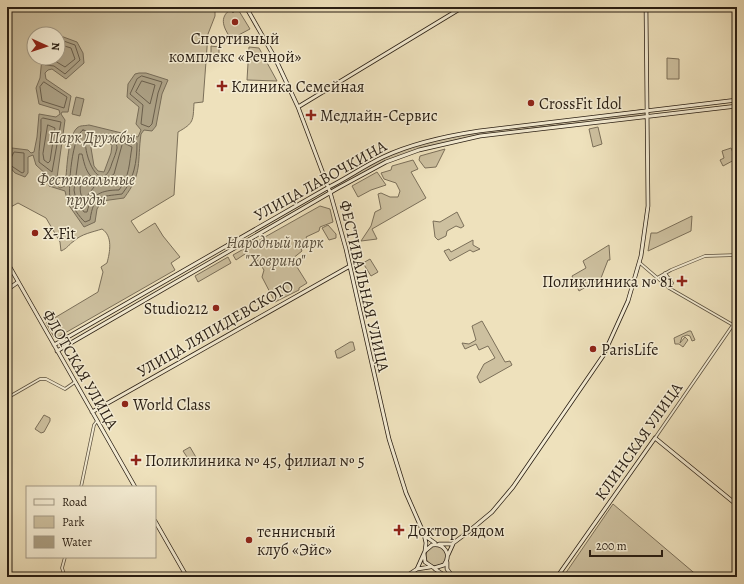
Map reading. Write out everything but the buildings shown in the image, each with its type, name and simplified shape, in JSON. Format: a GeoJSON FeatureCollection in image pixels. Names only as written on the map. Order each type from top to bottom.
{"type":"FeatureCollection","features":[{"type":"Feature","properties":{"kind":"main road","name":"ФЕСТИВАЛЬНАЯ УЛИЦА"},"geometry":{"type":"LineString","coordinates":[[246,7],[274,56],[298,107],[329,187],[350,266],[390,446],[406,493],[424,534],[426,543],[424,552]]}},
{"type":"Feature","properties":{"kind":"main road"},"geometry":{"type":"LineString","coordinates":[[298,107],[463,7]]}},
{"type":"Feature","properties":{"kind":"main road"},"geometry":{"type":"LineString","coordinates":[[405,577],[417,569],[442,566],[454,542],[486,518],[509,492],[599,363],[622,317],[640,263],[648,206],[646,7]]}},
{"type":"Feature","properties":{"kind":"main road","name":"УЛИЦА ЛАВОЧКИНА"},"geometry":{"type":"LineString","coordinates":[[54,345],[329,187],[375,162],[401,150],[472,132],[737,100]]}},
{"type":"Feature","properties":{"kind":"main road","name":"УЛИЦА ЛАВОЧКИНА"},"geometry":{"type":"LineString","coordinates":[[57,351],[330,192],[386,162],[403,155],[473,137],[737,105]]}},
{"type":"Feature","properties":{"kind":"main road"},"geometry":{"type":"LineString","coordinates":[[479,131],[477,134],[480,136]]}},
{"type":"Feature","properties":{"kind":"main road"},"geometry":{"type":"LineString","coordinates":[[472,132],[475,134],[473,137]]}},
{"type":"Feature","properties":{"kind":"main road","name":"ФЛОТСКАЯ УЛИЦА"},"geometry":{"type":"LineString","coordinates":[[7,262],[134,486]]}},
{"type":"Feature","properties":{"kind":"main road","name":"УЛИЦА ЛЯПИДЕВСКОГО"},"geometry":{"type":"LineString","coordinates":[[92,412],[350,266]]}},
{"type":"Feature","properties":{"kind":"main road"},"geometry":{"type":"LineString","coordinates":[[7,290],[18,282]]}},
{"type":"Feature","properties":{"kind":"main road"},"geometry":{"type":"LineString","coordinates":[[655,438],[737,506]]}},
{"type":"Feature","properties":{"kind":"main road","name":"КЛИНСКАЯ УЛИЦА"},"geometry":{"type":"LineString","coordinates":[[557,577],[655,438]]}},
{"type":"Feature","properties":{"kind":"main road"},"geometry":{"type":"LineString","coordinates":[[156,523],[187,577]]}},
{"type":"Feature","properties":{"kind":"main road","name":"ФЕСТИВАЛЬНАЯ УЛИЦА"},"geometry":{"type":"LineString","coordinates":[[424,534],[430,541],[438,544]]}},
{"type":"Feature","properties":{"kind":"main road"},"geometry":{"type":"LineString","coordinates":[[417,569],[424,552],[430,545],[454,542]]}},
{"type":"Feature","properties":{"kind":"main road"},"geometry":{"type":"LineString","coordinates":[[438,544],[446,550],[447,569],[453,577]]}},
{"type":"Feature","properties":{"kind":"main road"},"geometry":{"type":"LineString","coordinates":[[424,552],[425,562],[447,577]]}},
{"type":"Feature","properties":{"kind":"street"},"geometry":{"type":"LineString","coordinates":[[737,100],[737,105]]}},
{"type":"Feature","properties":{"kind":"street"},"geometry":{"type":"LineString","coordinates":[[679,106],[676,110],[679,112]]}},
{"type":"Feature","properties":{"kind":"street"},"geometry":{"type":"LineString","coordinates":[[248,234],[251,236],[251,239]]}},
{"type":"Feature","properties":{"kind":"street"},"geometry":{"type":"LineString","coordinates":[[657,278],[665,273],[708,255],[737,255]]}},
{"type":"Feature","properties":{"kind":"street"},"geometry":{"type":"LineString","coordinates":[[640,263],[669,288],[733,325]]}},
{"type":"Feature","properties":{"kind":"street"},"geometry":{"type":"LineString","coordinates":[[665,273],[672,283],[669,288]]}},
{"type":"Feature","properties":{"kind":"street","name":"КЛИНСКАЯ УЛИЦА"},"geometry":{"type":"LineString","coordinates":[[655,438],[737,319]]}},
{"type":"Feature","properties":{"kind":"street"},"geometry":{"type":"LineString","coordinates":[[98,320],[97,324],[101,326]]}},
{"type":"Feature","properties":{"kind":"street"},"geometry":{"type":"LineString","coordinates":[[7,398],[40,379],[46,379],[65,389],[75,382]]}},
{"type":"Feature","properties":{"kind":"street"},"geometry":{"type":"LineString","coordinates":[[81,486],[94,425],[97,421]]}},
{"type":"Feature","properties":{"kind":"street"},"geometry":{"type":"LineString","coordinates":[[64,558],[62,568],[65,575],[77,577]]}},
{"type":"Feature","properties":{"kind":"green space","name":"Парк Дружбы"},"geometry":{"type":"Polygon","coordinates":[[[7,7],[215,7],[215,16],[208,34],[203,102],[194,103],[192,121],[178,132],[174,195],[131,221],[139,233],[155,223],[163,236],[180,257],[171,263],[175,270],[58,337],[54,337],[46,323],[98,292],[103,272],[101,267],[107,263],[109,254],[110,244],[108,236],[102,229],[80,237],[61,251],[60,242],[46,218],[18,203],[7,209],[7,7]]]}},
{"type":"Feature","properties":{"kind":"green space","name":"Спортивный комплекс «Речной»"},"geometry":{"type":"Polygon","coordinates":[[[239,7],[239,11],[250,29],[231,39],[224,27],[223,20],[227,12],[231,9],[233,13],[235,9],[239,7]]]}},
{"type":"Feature","properties":{"kind":"green space"},"geometry":{"type":"Polygon","coordinates":[[[211,46],[219,47],[219,60],[211,60],[211,46]]]}},
{"type":"Feature","properties":{"kind":"green space"},"geometry":{"type":"Polygon","coordinates":[[[249,47],[259,48],[277,81],[247,80],[249,47]]]}},
{"type":"Feature","properties":{"kind":"green space"},"geometry":{"type":"Polygon","coordinates":[[[667,58],[679,59],[679,79],[667,79],[667,58]]]}},
{"type":"Feature","properties":{"kind":"green space"},"geometry":{"type":"Polygon","coordinates":[[[648,109],[648,116],[515,130],[449,142],[386,162],[330,192],[329,187],[384,157],[417,145],[472,132],[648,109]]]}},
{"type":"Feature","properties":{"kind":"green space"},"geometry":{"type":"Polygon","coordinates":[[[598,127],[602,144],[593,147],[589,129],[598,127]]]}},
{"type":"Feature","properties":{"kind":"green space"},"geometry":{"type":"Polygon","coordinates":[[[731,148],[736,159],[723,166],[720,160],[724,158],[722,151],[731,148]]]}},
{"type":"Feature","properties":{"kind":"green space"},"geometry":{"type":"Polygon","coordinates":[[[445,149],[436,167],[425,168],[419,160],[420,156],[445,149]]]}},
{"type":"Feature","properties":{"kind":"green space"},"geometry":{"type":"Polygon","coordinates":[[[413,160],[418,169],[411,172],[426,198],[372,229],[377,239],[361,241],[371,226],[375,212],[381,209],[378,194],[381,193],[390,197],[398,197],[400,191],[396,183],[384,179],[381,173],[391,170],[392,166],[413,160]]]}},
{"type":"Feature","properties":{"kind":"green space"},"geometry":{"type":"Polygon","coordinates":[[[377,172],[386,185],[371,190],[358,197],[352,186],[377,172]]]}},
{"type":"Feature","properties":{"kind":"green space","name":"Народный парк \"Ховрино\""},"geometry":{"type":"Polygon","coordinates":[[[320,206],[330,209],[333,222],[320,227],[319,231],[306,237],[308,241],[300,246],[302,251],[292,259],[307,283],[299,288],[299,290],[275,302],[262,277],[264,270],[256,258],[245,254],[236,260],[233,255],[320,206]]]}},
{"type":"Feature","properties":{"kind":"green space"},"geometry":{"type":"Polygon","coordinates":[[[457,212],[464,226],[461,228],[456,226],[447,231],[446,236],[438,240],[435,237],[433,221],[440,222],[457,212]]]}},
{"type":"Feature","properties":{"kind":"green space"},"geometry":{"type":"Polygon","coordinates":[[[692,216],[691,231],[648,251],[651,233],[657,233],[692,216]]]}},
{"type":"Feature","properties":{"kind":"green space"},"geometry":{"type":"Polygon","coordinates":[[[328,225],[336,234],[336,238],[329,240],[322,228],[328,225]]]}},
{"type":"Feature","properties":{"kind":"green space"},"geometry":{"type":"Polygon","coordinates":[[[473,240],[473,245],[480,249],[473,252],[470,250],[450,261],[444,251],[449,249],[451,252],[473,240]]]}},
{"type":"Feature","properties":{"kind":"green space"},"geometry":{"type":"Polygon","coordinates":[[[609,245],[610,260],[608,260],[601,278],[579,291],[572,276],[586,268],[583,261],[609,245]]]}},
{"type":"Feature","properties":{"kind":"green space"},"geometry":{"type":"Polygon","coordinates":[[[228,257],[231,263],[198,282],[195,276],[228,257]]]}},
{"type":"Feature","properties":{"kind":"green space"},"geometry":{"type":"Polygon","coordinates":[[[370,259],[378,272],[371,276],[363,263],[370,259]]]}},
{"type":"Feature","properties":{"kind":"green space"},"geometry":{"type":"Polygon","coordinates":[[[482,321],[505,362],[510,361],[512,365],[480,383],[477,377],[484,364],[495,358],[488,346],[479,350],[476,344],[465,349],[462,343],[469,344],[476,340],[472,326],[482,321]]]}},
{"type":"Feature","properties":{"kind":"green space"},"geometry":{"type":"Polygon","coordinates":[[[691,331],[695,340],[692,341],[690,336],[687,335],[682,337],[680,343],[685,337],[688,340],[683,347],[679,344],[675,344],[674,338],[691,331]]]}},
{"type":"Feature","properties":{"kind":"green space"},"geometry":{"type":"Polygon","coordinates":[[[350,342],[353,342],[355,350],[340,358],[337,358],[335,351],[350,342]]]}},
{"type":"Feature","properties":{"kind":"green space"},"geometry":{"type":"Polygon","coordinates":[[[44,415],[50,418],[50,421],[44,432],[41,433],[35,429],[44,415]]]}},
{"type":"Feature","properties":{"kind":"green space"},"geometry":{"type":"Polygon","coordinates":[[[190,447],[197,459],[191,463],[183,451],[190,447]]]}},
{"type":"Feature","properties":{"kind":"green space"},"geometry":{"type":"Polygon","coordinates":[[[613,504],[699,577],[563,577],[613,504]]]}},
{"type":"Feature","properties":{"kind":"green space"},"geometry":{"type":"Polygon","coordinates":[[[436,546],[443,549],[446,556],[443,563],[436,566],[429,563],[426,556],[429,549],[436,546]]]}},
{"type":"Feature","properties":{"kind":"water","name":"Фестивальные пруды"},"geometry":{"type":"Polygon","coordinates":[[[66,38],[77,42],[83,53],[84,63],[66,79],[52,69],[45,73],[46,79],[71,96],[68,112],[62,112],[61,114],[65,120],[56,185],[60,188],[65,186],[69,147],[71,139],[78,127],[89,125],[138,137],[141,130],[136,124],[139,107],[127,97],[128,84],[135,74],[139,73],[146,73],[168,80],[162,94],[156,126],[152,131],[144,130],[141,134],[137,174],[130,189],[124,198],[102,201],[97,209],[95,222],[84,227],[68,204],[65,191],[49,186],[49,177],[36,165],[33,155],[28,157],[28,173],[25,177],[15,173],[8,165],[9,151],[12,148],[28,150],[31,153],[34,152],[39,114],[56,117],[60,114],[59,110],[39,104],[36,88],[40,78],[41,66],[66,66],[66,38]],[[89,136],[94,166],[98,171],[104,172],[111,153],[112,145],[106,141],[89,136]]]}},
{"type":"Feature","properties":{"kind":"water"},"geometry":{"type":"Polygon","coordinates":[[[76,97],[84,99],[80,116],[72,114],[76,97]]]}},
{"type":"Feature","properties":{"kind":"place","name":"Спортивный комплекс «Речной»"},"geometry":{"type":"Point","coordinates":[235,22]}},
{"type":"Feature","properties":{"kind":"place","name":"Клиника Семейная"},"geometry":{"type":"Point","coordinates":[222,86]}},
{"type":"Feature","properties":{"kind":"place","name":"CrossFit Idol"},"geometry":{"type":"Point","coordinates":[531,103]}},
{"type":"Feature","properties":{"kind":"place","name":"Медлайн-Сервис"},"geometry":{"type":"Point","coordinates":[311,115]}},
{"type":"Feature","properties":{"kind":"place","name":"X-Fit"},"geometry":{"type":"Point","coordinates":[35,233]}},
{"type":"Feature","properties":{"kind":"place","name":"Поликлиника № 81"},"geometry":{"type":"Point","coordinates":[682,281]}},
{"type":"Feature","properties":{"kind":"place","name":"Studio212"},"geometry":{"type":"Point","coordinates":[216,308]}},
{"type":"Feature","properties":{"kind":"place","name":"ParisLife"},"geometry":{"type":"Point","coordinates":[593,349]}},
{"type":"Feature","properties":{"kind":"place","name":"World Class"},"geometry":{"type":"Point","coordinates":[125,404]}},
{"type":"Feature","properties":{"kind":"place","name":"Поликлиника № 45, филиал № 5"},"geometry":{"type":"Point","coordinates":[136,460]}},
{"type":"Feature","properties":{"kind":"place","name":"Доктор Рядом"},"geometry":{"type":"Point","coordinates":[399,530]}},
{"type":"Feature","properties":{"kind":"place","name":"теннисный клуб «Эйс»"},"geometry":{"type":"Point","coordinates":[249,540]}}]}
